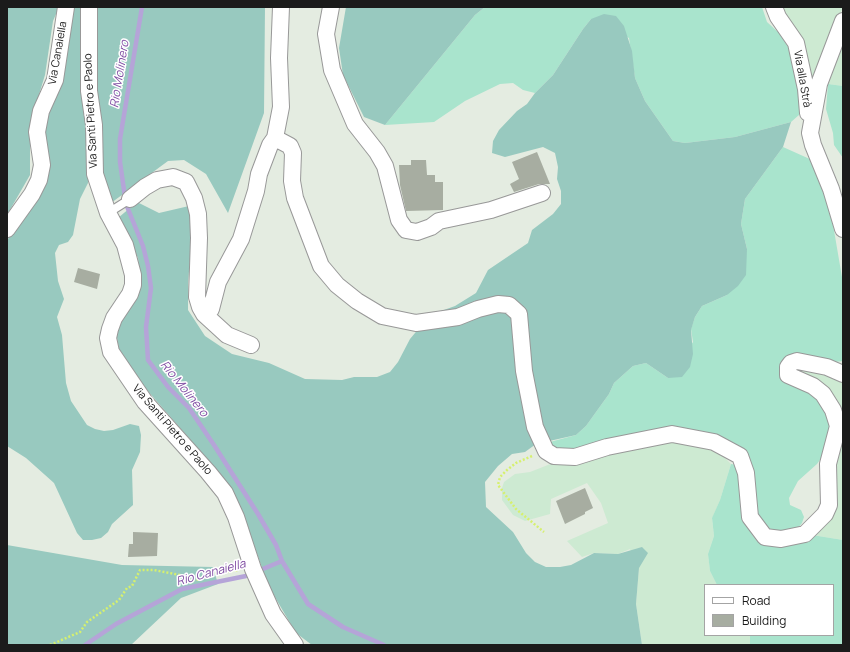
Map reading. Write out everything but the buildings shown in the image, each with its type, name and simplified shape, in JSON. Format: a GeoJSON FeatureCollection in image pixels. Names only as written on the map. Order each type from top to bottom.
{"type":"FeatureCollection","features":[{"type":"Feature","properties":{"kind":"street","name":"Via Canaiella"},"geometry":{"type":"LineString","coordinates":[[7,229],[28,200],[39,180],[42,166],[37,132],[41,111],[49,97],[54,80],[66,7]]}},
{"type":"Feature","properties":{"kind":"street","name":"Via Santi Pietro e Paolo"},"geometry":{"type":"LineString","coordinates":[[88,7],[89,92],[94,125],[95,174],[119,206],[124,246],[130,263],[133,286],[130,294],[114,318],[108,338],[111,352],[145,402],[225,493],[236,517],[252,567],[273,614],[296,645]]}},
{"type":"Feature","properties":{"kind":"street"},"geometry":{"type":"LineString","coordinates":[[204,314],[211,310],[218,282],[241,239],[256,191],[259,174],[270,145],[275,138],[281,107],[279,58],[281,7]]}},
{"type":"Feature","properties":{"kind":"street"},"geometry":{"type":"LineString","coordinates":[[331,7],[326,34],[332,70],[355,124],[377,152],[385,166],[399,220],[406,230],[417,232],[443,220],[491,210],[542,193]]}},
{"type":"Feature","properties":{"kind":"street","name":"Via alla Strà"},"geometry":{"type":"LineString","coordinates":[[774,7],[778,17],[796,44],[806,89],[810,133],[813,146],[831,189],[843,229]]}},
{"type":"Feature","properties":{"kind":"street"},"geometry":{"type":"LineString","coordinates":[[810,133],[819,84],[843,22]]}},
{"type":"Feature","properties":{"kind":"street"},"geometry":{"type":"LineString","coordinates":[[275,138],[290,146],[293,153],[292,181],[295,198],[321,266],[337,286],[357,301],[382,316],[416,323],[458,317],[478,309],[498,304],[509,305],[519,314],[524,372],[536,427],[546,451],[554,456],[575,457],[607,447],[672,434],[714,442],[740,456],[746,473],[750,517],[764,537],[781,539],[805,534],[825,514],[829,505],[828,464],[838,426],[834,410],[823,394],[813,386],[788,376],[788,368],[791,363],[797,361],[827,367],[843,374]]}},
{"type":"Feature","properties":{"kind":"street"},"geometry":{"type":"LineString","coordinates":[[119,206],[157,180],[173,177],[186,182],[194,198],[198,214],[199,238],[197,297],[204,314],[227,335],[251,345]]}},
{"type":"Feature","properties":{"kind":"path"},"geometry":{"type":"LineString","coordinates":[[544,532],[516,509],[498,485],[500,477],[516,463],[546,451]]}},
{"type":"Feature","properties":{"kind":"path"},"geometry":{"type":"LineString","coordinates":[[50,645],[80,632],[87,622],[119,600],[127,588],[132,586],[140,570],[154,570],[180,575],[187,580],[196,580],[223,572],[252,567]]}},
{"type":"Feature","properties":{"kind":"green space"},"geometry":{"type":"Polygon","coordinates":[[[485,7],[762,7],[767,22],[779,33],[792,53],[802,107],[799,115],[791,122],[735,137],[685,143],[673,141],[645,101],[635,78],[629,38],[591,19],[553,75],[535,93],[523,90],[513,83],[500,84],[465,101],[434,122],[385,125],[475,15],[485,7]]]}},
{"type":"Feature","properties":{"kind":"green space"},"geometry":{"type":"Polygon","coordinates":[[[782,7],[843,7],[812,81],[804,40],[786,17],[782,7]]]}},
{"type":"Feature","properties":{"kind":"green space"},"geometry":{"type":"Polygon","coordinates":[[[843,44],[843,86],[828,84],[833,65],[843,44]]]}},
{"type":"Feature","properties":{"kind":"green space"},"geometry":{"type":"Polygon","coordinates":[[[828,84],[843,86],[843,158],[834,145],[833,133],[826,109],[828,84]]]}},
{"type":"Feature","properties":{"kind":"green space"},"geometry":{"type":"Polygon","coordinates":[[[783,147],[812,160],[830,207],[843,283],[843,361],[784,360],[815,392],[832,417],[827,450],[817,464],[798,481],[789,498],[790,505],[801,510],[804,517],[802,523],[798,528],[783,535],[760,526],[753,490],[750,458],[739,448],[709,434],[565,453],[553,447],[550,442],[576,435],[586,426],[609,394],[614,383],[633,366],[646,363],[668,378],[693,342],[691,329],[695,317],[702,306],[727,295],[747,249],[741,224],[745,199],[783,147]]]}},
{"type":"Feature","properties":{"kind":"green space"},"geometry":{"type":"Polygon","coordinates":[[[799,367],[843,380],[843,540],[812,535],[834,498],[799,373],[799,367]]]}},
{"type":"Feature","properties":{"kind":"green space"},"geometry":{"type":"Polygon","coordinates":[[[677,440],[702,446],[723,456],[731,464],[720,500],[712,519],[714,536],[708,554],[710,571],[716,584],[704,584],[704,636],[750,636],[750,645],[642,645],[636,604],[639,568],[630,549],[618,554],[594,553],[582,557],[567,541],[608,523],[601,503],[587,483],[551,499],[550,514],[525,521],[513,515],[502,500],[502,488],[504,482],[515,474],[530,472],[553,463],[677,440]]]}},
{"type":"Feature","properties":{"kind":"green space"},"geometry":{"type":"Polygon","coordinates":[[[731,464],[737,465],[745,519],[757,541],[763,543],[812,535],[843,540],[843,645],[750,645],[750,636],[834,636],[834,584],[716,584],[710,571],[708,554],[714,536],[712,518],[720,500],[731,464]]]}},
{"type":"Feature","properties":{"kind":"shaded area"},"geometry":{"type":"Polygon","coordinates":[[[7,7],[59,7],[53,21],[45,75],[30,124],[30,175],[7,215],[7,7]]]}},
{"type":"Feature","properties":{"kind":"shaded area"},"geometry":{"type":"Polygon","coordinates":[[[71,7],[85,7],[90,148],[88,183],[80,199],[73,235],[68,242],[59,245],[55,253],[58,281],[64,299],[57,317],[62,335],[66,383],[71,401],[87,425],[104,431],[113,430],[130,424],[139,426],[141,435],[140,452],[132,470],[133,505],[112,524],[108,532],[101,538],[92,540],[83,540],[77,533],[54,483],[26,458],[7,446],[7,241],[16,224],[29,209],[42,137],[71,7]]]}},
{"type":"Feature","properties":{"kind":"shaded area"},"geometry":{"type":"Polygon","coordinates":[[[95,7],[265,7],[264,113],[228,213],[206,174],[184,160],[168,161],[111,203],[102,170],[93,80],[95,7]]]}},
{"type":"Feature","properties":{"kind":"shaded area"},"geometry":{"type":"Polygon","coordinates":[[[346,7],[485,7],[475,15],[385,125],[364,117],[343,75],[339,48],[346,7]]]}},
{"type":"Feature","properties":{"kind":"shaded area"},"geometry":{"type":"Polygon","coordinates":[[[604,14],[616,16],[624,26],[632,51],[635,78],[645,101],[673,141],[685,143],[735,137],[791,122],[783,147],[745,199],[741,224],[747,249],[746,275],[738,286],[727,295],[702,306],[695,317],[691,330],[693,354],[690,367],[682,377],[668,378],[646,363],[633,366],[614,383],[609,394],[586,426],[576,435],[536,444],[525,452],[512,454],[498,466],[485,482],[486,507],[513,532],[526,553],[535,562],[546,567],[571,565],[594,553],[618,554],[642,547],[648,553],[639,568],[636,604],[642,645],[312,645],[296,633],[269,587],[244,518],[223,477],[132,373],[119,349],[116,332],[140,276],[138,258],[118,218],[137,202],[159,213],[189,206],[193,225],[188,283],[188,310],[205,336],[232,354],[269,363],[305,379],[342,380],[354,377],[377,377],[390,372],[398,362],[410,339],[430,315],[455,306],[476,293],[488,270],[528,243],[532,230],[553,214],[561,204],[561,191],[557,179],[558,167],[555,153],[543,147],[505,157],[492,153],[493,141],[499,130],[517,111],[527,104],[535,93],[553,75],[591,19],[604,14]]]}},
{"type":"Feature","properties":{"kind":"shaded area"},"geometry":{"type":"Polygon","coordinates":[[[7,545],[122,565],[213,567],[218,584],[181,598],[131,645],[7,645],[7,545]]]}},
{"type":"Feature","properties":{"kind":"waterway","name":"Rio Molinero"},"geometry":{"type":"LineString","coordinates":[[142,7],[120,139],[120,162],[126,204],[143,246],[148,266],[151,288],[146,327],[148,360],[168,387],[189,408],[214,445],[258,514],[276,545],[282,561],[308,604],[343,627],[384,645]]}},
{"type":"Feature","properties":{"kind":"waterway","name":"Rio Canaiella"},"geometry":{"type":"LineString","coordinates":[[85,645],[116,624],[182,589],[246,576],[282,561]]}}]}
